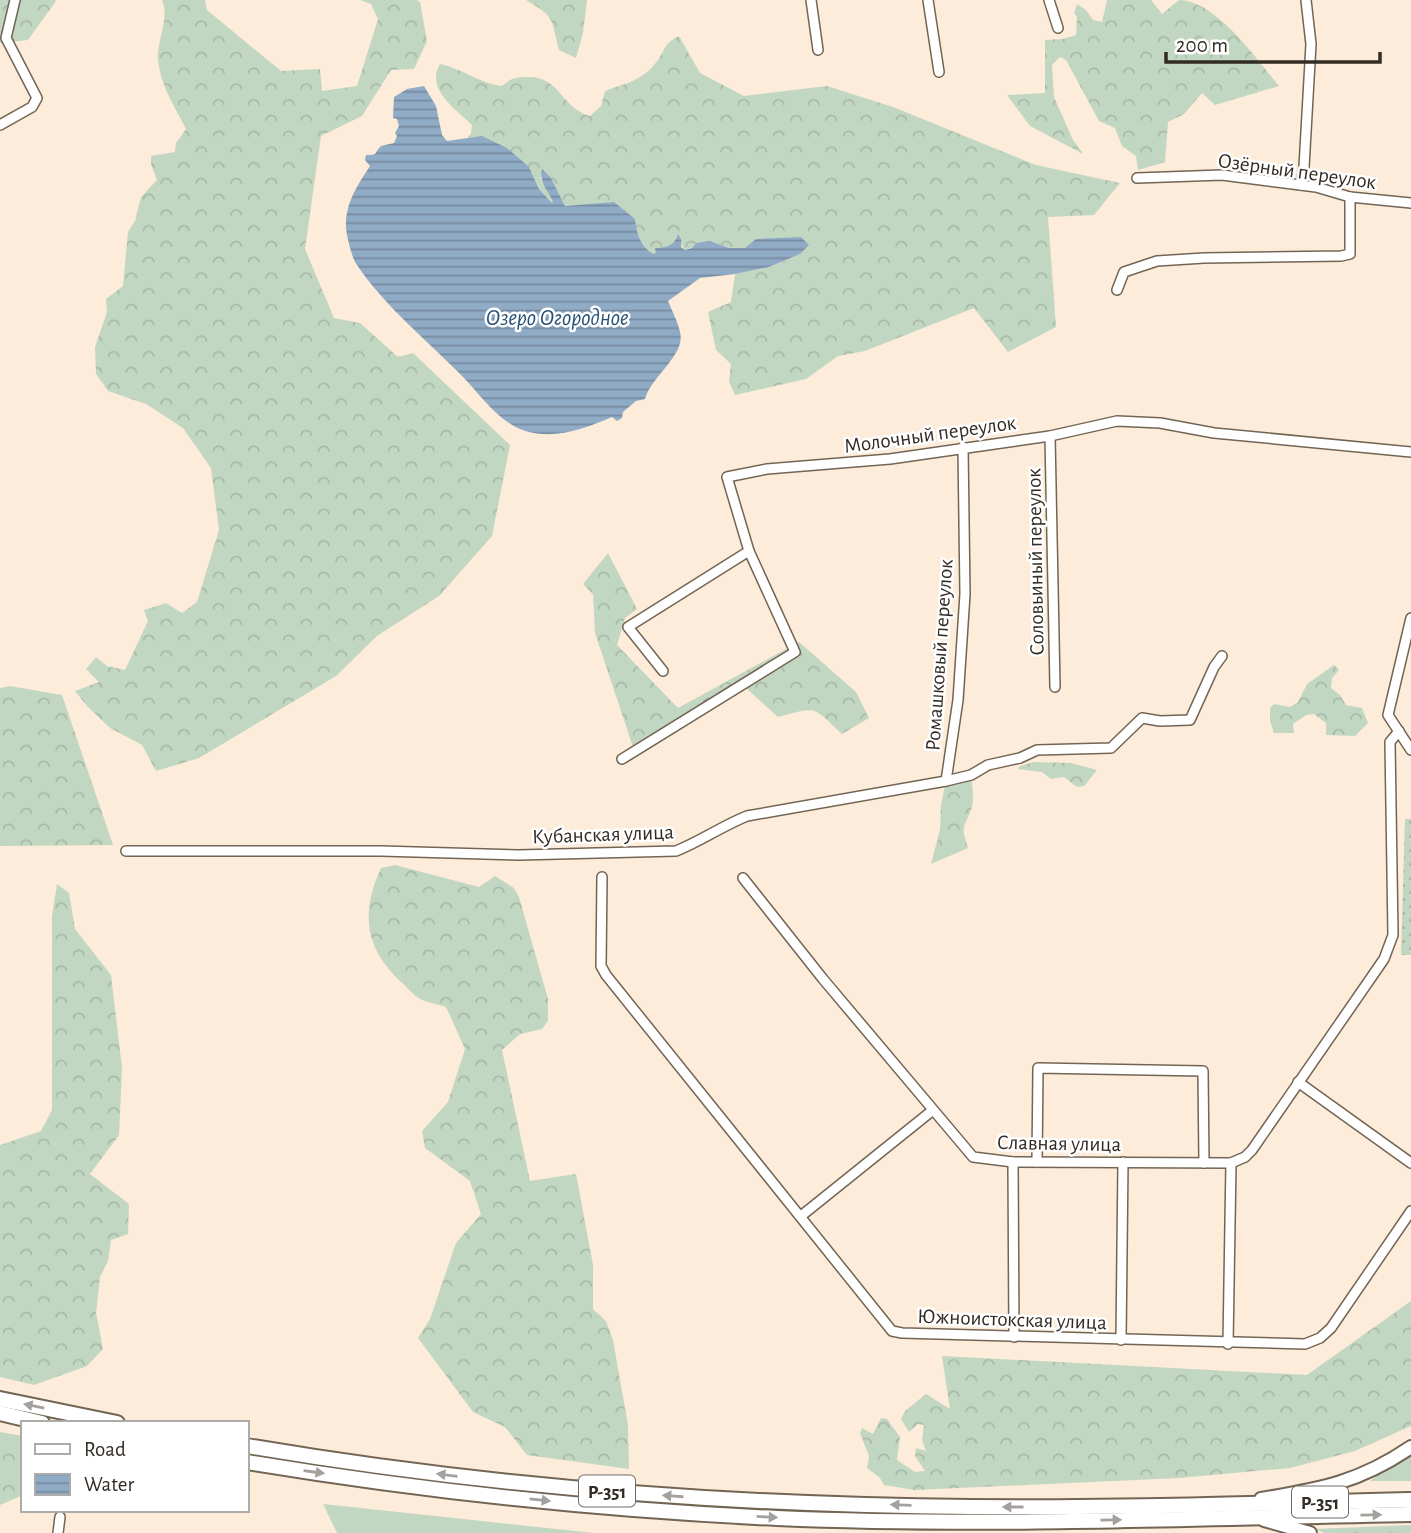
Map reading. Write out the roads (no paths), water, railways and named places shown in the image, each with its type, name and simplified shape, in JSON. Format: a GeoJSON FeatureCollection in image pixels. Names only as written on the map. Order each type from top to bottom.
{"type":"FeatureCollection","features":[{"type":"Feature","properties":{"kind":"highway"},"geometry":{"type":"LineString","coordinates":[[0,1399],[107,1421]]}},
{"type":"Feature","properties":{"kind":"highway"},"geometry":{"type":"LineString","coordinates":[[0,1413],[34,1421]]}},
{"type":"Feature","properties":{"kind":"highway","name":"Р-351"},"geometry":{"type":"LineString","coordinates":[[248,1446],[512,1483],[683,1496],[969,1507],[1228,1505],[1411,1500]]}},
{"type":"Feature","properties":{"kind":"highway","name":"Р-351"},"geometry":{"type":"LineString","coordinates":[[248,1462],[431,1489],[600,1506],[778,1518],[1017,1522],[1411,1514]]}},
{"type":"Feature","properties":{"kind":"main road"},"geometry":{"type":"LineString","coordinates":[[1228,1505],[1316,1490],[1355,1479],[1411,1447]]}},
{"type":"Feature","properties":{"kind":"main road"},"geometry":{"type":"LineString","coordinates":[[1254,1517],[1310,1533]]}},
{"type":"Feature","properties":{"kind":"street"},"geometry":{"type":"LineString","coordinates":[[0,125],[32,107],[37,98],[6,38],[15,0]]}},
{"type":"Feature","properties":{"kind":"street"},"geometry":{"type":"LineString","coordinates":[[811,0],[818,50]]}},
{"type":"Feature","properties":{"kind":"street"},"geometry":{"type":"LineString","coordinates":[[928,0],[939,72]]}},
{"type":"Feature","properties":{"kind":"street"},"geometry":{"type":"LineString","coordinates":[[1049,0],[1058,28]]}},
{"type":"Feature","properties":{"kind":"street"},"geometry":{"type":"LineString","coordinates":[[1301,185],[1311,44],[1306,0]]}},
{"type":"Feature","properties":{"kind":"street","name":"Озёрный переулок"},"geometry":{"type":"LineString","coordinates":[[1137,178],[1222,175],[1316,187],[1350,197],[1411,203]]}},
{"type":"Feature","properties":{"kind":"street"},"geometry":{"type":"LineString","coordinates":[[1117,290],[1124,272],[1157,261],[1350,254],[1350,197]]}},
{"type":"Feature","properties":{"kind":"street","name":"Молочный переулок"},"geometry":{"type":"LineString","coordinates":[[749,551],[727,477],[767,469],[863,462],[1051,436],[1117,421],[1160,423],[1214,433],[1411,452]]}},
{"type":"Feature","properties":{"kind":"street","name":"Соловьиный переулок"},"geometry":{"type":"LineString","coordinates":[[1051,436],[1055,687]]}},
{"type":"Feature","properties":{"kind":"street","name":"Ромашковый переулок"},"geometry":{"type":"LineString","coordinates":[[946,781],[958,700],[965,594],[963,447]]}},
{"type":"Feature","properties":{"kind":"street"},"geometry":{"type":"LineString","coordinates":[[622,759],[795,652],[749,551],[628,627],[663,671]]}},
{"type":"Feature","properties":{"kind":"street"},"geometry":{"type":"LineString","coordinates":[[1411,618],[1388,715],[1411,750]]}},
{"type":"Feature","properties":{"kind":"street","name":"Кубанская улица"},"geometry":{"type":"LineString","coordinates":[[126,851],[381,851],[519,855],[676,851],[700,842],[726,825],[747,816],[946,781],[971,775],[988,765],[1020,758],[1037,750],[1111,748],[1142,718],[1190,720],[1214,667],[1222,656]]}},
{"type":"Feature","properties":{"kind":"street"},"geometry":{"type":"LineString","coordinates":[[1228,1344],[1231,1163],[1241,1160],[1252,1150],[1384,959],[1393,935],[1390,742],[1399,731]]}},
{"type":"Feature","properties":{"kind":"street","name":"Южноистокская улица"},"geometry":{"type":"LineString","coordinates":[[602,877],[601,966],[606,975],[892,1331],[1297,1346],[1320,1338],[1331,1328],[1411,1211]]}},
{"type":"Feature","properties":{"kind":"street","name":"Славная улица"},"geometry":{"type":"LineString","coordinates":[[743,878],[823,979],[973,1157],[1013,1162],[1231,1163]]}},
{"type":"Feature","properties":{"kind":"street"},"geometry":{"type":"LineString","coordinates":[[1037,1161],[1038,1068],[1203,1071],[1204,1163]]}},
{"type":"Feature","properties":{"kind":"street"},"geometry":{"type":"LineString","coordinates":[[1297,1082],[1411,1163]]}},
{"type":"Feature","properties":{"kind":"street"},"geometry":{"type":"LineString","coordinates":[[801,1216],[933,1110]]}},
{"type":"Feature","properties":{"kind":"street"},"geometry":{"type":"LineString","coordinates":[[1121,1340],[1123,1161]]}},
{"type":"Feature","properties":{"kind":"street"},"geometry":{"type":"LineString","coordinates":[[1013,1162],[1014,1337]]}},
{"type":"Feature","properties":{"kind":"street"},"geometry":{"type":"LineString","coordinates":[[58,1533],[60,1517]]}},
{"type":"Feature","properties":{"kind":"water","name":"Озеро Огородное"},"geometry":{"type":"Polygon","coordinates":[[[424,86],[436,106],[442,135],[447,141],[482,136],[507,148],[529,167],[539,189],[552,203],[543,182],[542,169],[551,178],[565,206],[614,202],[635,219],[640,239],[653,254],[656,253],[655,248],[672,244],[678,234],[681,247],[685,250],[697,243],[710,241],[729,248],[745,248],[756,239],[801,237],[809,245],[800,254],[769,267],[700,278],[668,301],[680,332],[678,349],[648,390],[645,399],[636,401],[623,412],[622,418],[617,421],[612,417],[561,433],[540,434],[519,429],[493,410],[394,310],[368,281],[351,251],[346,225],[348,207],[370,166],[365,160],[366,155],[374,154],[381,146],[394,143],[399,126],[397,119],[393,118],[394,97],[407,89],[424,86]]]}}]}
